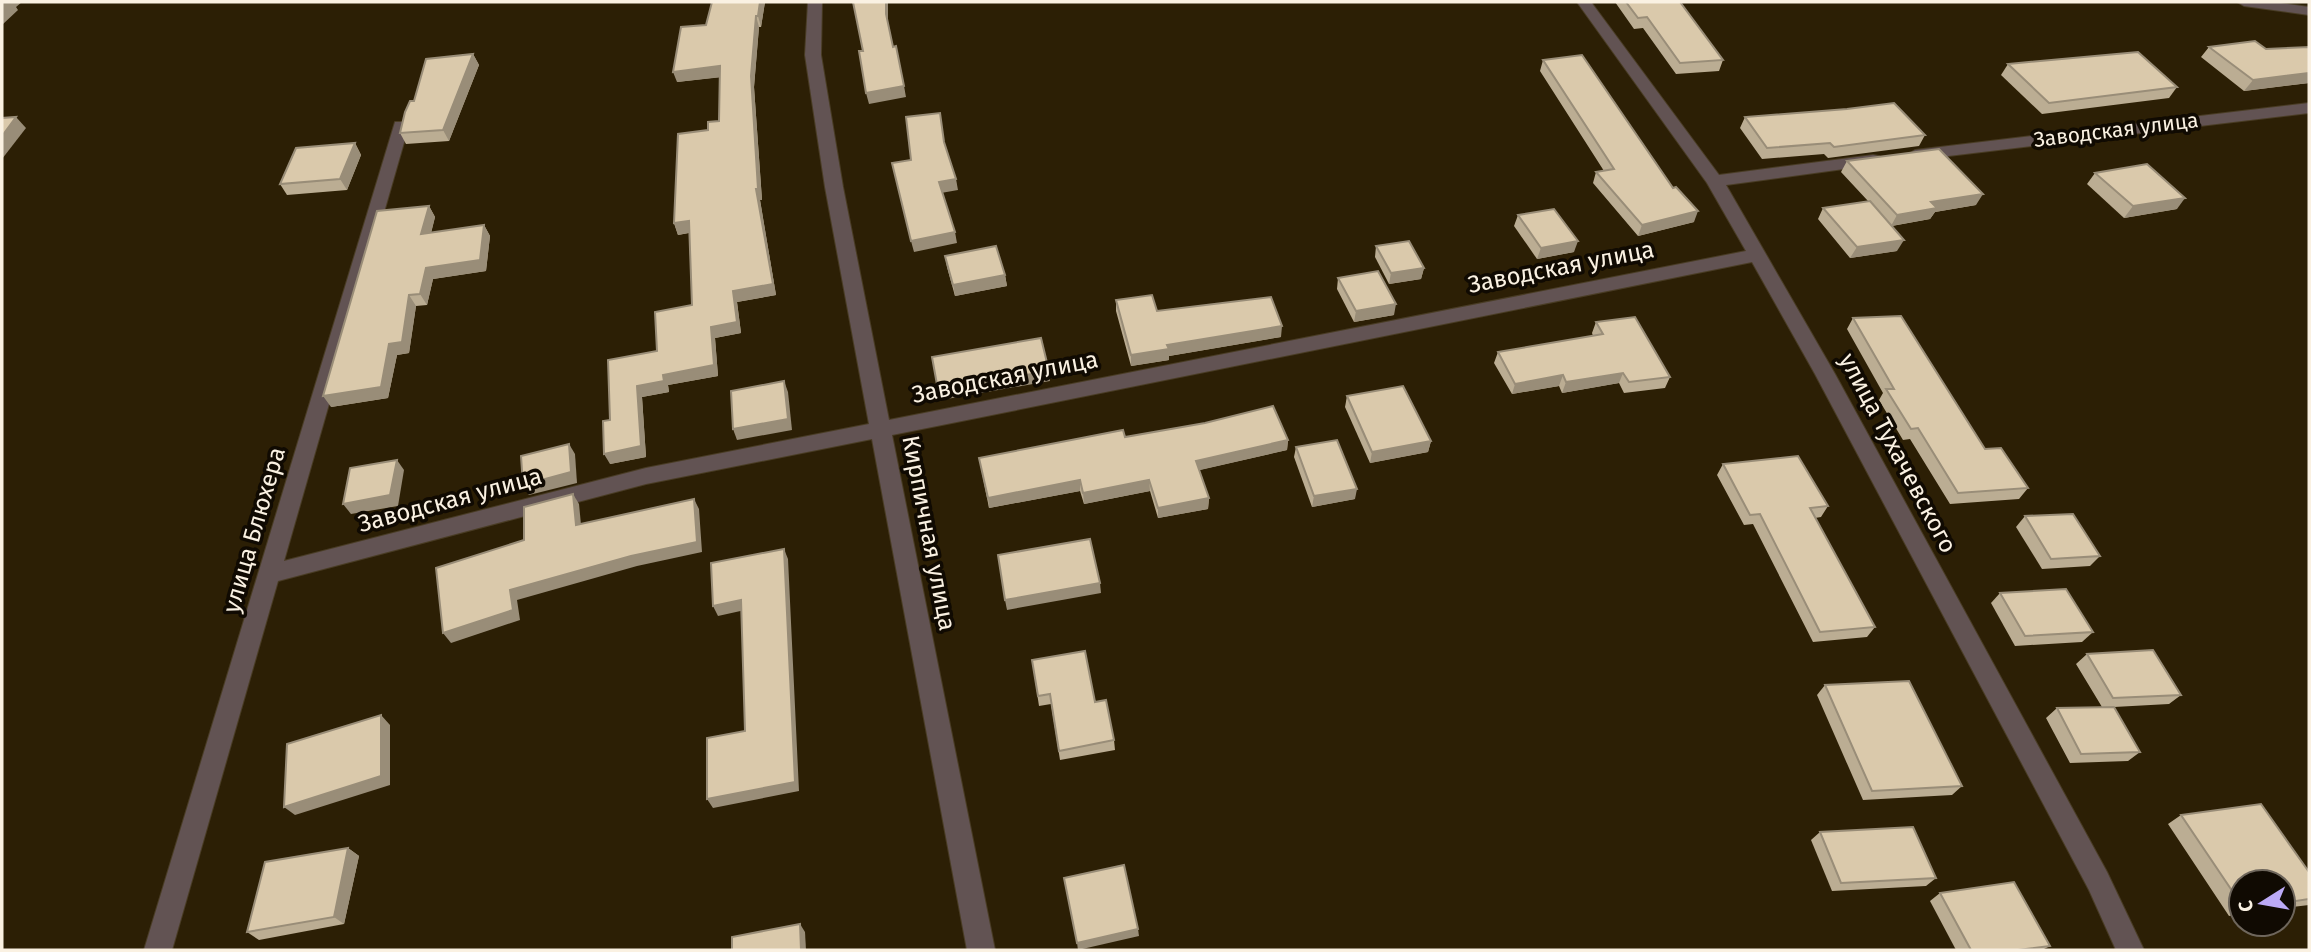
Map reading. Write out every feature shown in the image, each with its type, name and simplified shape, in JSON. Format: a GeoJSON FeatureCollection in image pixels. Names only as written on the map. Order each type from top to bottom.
{"type":"FeatureCollection","features":[{"type":"Feature","properties":{"kind":"street","name":"Кирпичная улица"},"geometry":{"type":"LineString","coordinates":[[815,2],[813,55],[834,187],[883,428],[981,950]]}},
{"type":"Feature","properties":{"kind":"street","name":"улица Тухачевского"},"geometry":{"type":"LineString","coordinates":[[1584,2],[1715,181],[1825,374],[2098,881],[2130,950]]}},
{"type":"Feature","properties":{"kind":"street"},"geometry":{"type":"LineString","coordinates":[[2244,2],[2309,11]]}},
{"type":"Feature","properties":{"kind":"street","name":"Заводская улица"},"geometry":{"type":"LineString","coordinates":[[1715,181],[2043,138],[2309,108]]}},
{"type":"Feature","properties":{"kind":"street","name":"улица Блюхера"},"geometry":{"type":"LineString","coordinates":[[158,950],[401,125]]}},
{"type":"Feature","properties":{"kind":"street","name":"Заводская улица"},"geometry":{"type":"LineString","coordinates":[[268,574],[646,476],[1757,255]]}},
{"type":"Feature","properties":{"kind":"building"},"geometry":{"type":"Polygon","coordinates":[[[712,2],[760,2],[756,16],[751,76],[756,189],[773,284],[733,291],[737,322],[711,327],[714,365],[663,375],[664,381],[637,386],[641,446],[604,454],[603,421],[610,420],[608,360],[657,351],[655,312],[692,305],[689,221],[674,223],[678,134],[708,130],[708,122],[719,121],[720,66],[673,72],[681,27],[706,25],[712,2]]]}},
{"type":"Feature","properties":{"kind":"building"},"geometry":{"type":"Polygon","coordinates":[[[853,2],[886,2],[893,47],[896,46],[904,86],[866,93],[859,51],[863,51],[853,2]]]}},
{"type":"Feature","properties":{"kind":"building"},"geometry":{"type":"Polygon","coordinates":[[[1626,2],[1680,2],[1723,60],[1680,63],[1647,17],[1638,18],[1626,2]]]}},
{"type":"Feature","properties":{"kind":"building"},"geometry":{"type":"Polygon","coordinates":[[[2255,41],[2266,49],[2309,47],[2309,73],[2253,80],[2209,47],[2255,41]]]}},
{"type":"Feature","properties":{"kind":"building"},"geometry":{"type":"Polygon","coordinates":[[[2138,52],[2177,87],[2049,103],[2008,64],[2138,52]]]}},
{"type":"Feature","properties":{"kind":"building"},"geometry":{"type":"Polygon","coordinates":[[[473,54],[443,130],[400,133],[405,112],[410,101],[414,101],[426,59],[473,54]]]}},
{"type":"Feature","properties":{"kind":"building"},"geometry":{"type":"Polygon","coordinates":[[[1582,55],[1673,188],[1676,187],[1698,211],[1642,225],[1596,172],[1614,169],[1543,60],[1582,55]]]}},
{"type":"Feature","properties":{"kind":"building"},"geometry":{"type":"Polygon","coordinates":[[[1894,103],[1925,135],[1834,147],[1830,143],[1767,148],[1745,117],[1847,109],[1894,103]]]}},
{"type":"Feature","properties":{"kind":"building"},"geometry":{"type":"Polygon","coordinates":[[[940,113],[944,142],[956,179],[939,182],[955,232],[911,241],[892,163],[911,160],[906,117],[940,113]]]}},
{"type":"Feature","properties":{"kind":"building"},"geometry":{"type":"Polygon","coordinates":[[[16,117],[2,136],[2,118],[16,117]]]}},
{"type":"Feature","properties":{"kind":"building"},"geometry":{"type":"Polygon","coordinates":[[[355,143],[340,179],[280,184],[296,148],[355,143]]]}},
{"type":"Feature","properties":{"kind":"building"},"geometry":{"type":"Polygon","coordinates":[[[1939,149],[1983,194],[1931,202],[1937,208],[1897,215],[1847,161],[1939,149]]]}},
{"type":"Feature","properties":{"kind":"building"},"geometry":{"type":"Polygon","coordinates":[[[2147,164],[2185,198],[2133,206],[2095,173],[2147,164]]]}},
{"type":"Feature","properties":{"kind":"building"},"geometry":{"type":"Polygon","coordinates":[[[1870,201],[1904,240],[1857,247],[1823,208],[1870,201]]]}},
{"type":"Feature","properties":{"kind":"building"},"geometry":{"type":"Polygon","coordinates":[[[429,206],[421,234],[484,225],[480,260],[426,268],[420,294],[409,295],[402,342],[389,344],[381,387],[323,396],[377,211],[429,206]]]}},
{"type":"Feature","properties":{"kind":"building"},"geometry":{"type":"Polygon","coordinates":[[[1554,209],[1578,241],[1541,248],[1518,215],[1554,209]]]}},
{"type":"Feature","properties":{"kind":"building"},"geometry":{"type":"Polygon","coordinates":[[[1409,241],[1424,268],[1391,273],[1376,246],[1409,241]]]}},
{"type":"Feature","properties":{"kind":"building"},"geometry":{"type":"Polygon","coordinates":[[[996,246],[1005,275],[953,285],[945,256],[996,246]]]}},
{"type":"Feature","properties":{"kind":"building"},"geometry":{"type":"Polygon","coordinates":[[[1378,271],[1396,304],[1356,311],[1338,278],[1378,271]]]}},
{"type":"Feature","properties":{"kind":"building"},"geometry":{"type":"Polygon","coordinates":[[[1152,295],[1157,311],[1271,297],[1282,326],[1167,345],[1169,349],[1131,355],[1116,300],[1152,295]]]}},
{"type":"Feature","properties":{"kind":"building"},"geometry":{"type":"Polygon","coordinates":[[[1901,316],[1985,449],[2001,448],[2028,488],[1958,493],[1918,428],[1911,429],[1886,389],[1894,389],[1853,318],[1901,316]]]}},
{"type":"Feature","properties":{"kind":"building"},"geometry":{"type":"Polygon","coordinates":[[[1635,317],[1670,377],[1629,382],[1623,373],[1566,382],[1563,375],[1515,384],[1498,352],[1603,334],[1596,322],[1635,317]]]}},
{"type":"Feature","properties":{"kind":"building"},"geometry":{"type":"Polygon","coordinates":[[[1041,338],[1049,371],[938,390],[932,357],[1041,338]]]}},
{"type":"Feature","properties":{"kind":"building"},"geometry":{"type":"Polygon","coordinates":[[[784,381],[788,419],[733,429],[731,391],[784,381]]]}},
{"type":"Feature","properties":{"kind":"building"},"geometry":{"type":"Polygon","coordinates":[[[1403,386],[1431,441],[1372,452],[1347,396],[1403,386]]]}},
{"type":"Feature","properties":{"kind":"building"},"geometry":{"type":"Polygon","coordinates":[[[1273,406],[1288,440],[1196,461],[1209,498],[1158,508],[1149,480],[1083,493],[1080,480],[988,498],[979,458],[1123,430],[1125,437],[1205,423],[1273,406]]]}},
{"type":"Feature","properties":{"kind":"building"},"geometry":{"type":"Polygon","coordinates":[[[1337,440],[1357,489],[1314,496],[1296,447],[1337,440]]]}},
{"type":"Feature","properties":{"kind":"building"},"geometry":{"type":"Polygon","coordinates":[[[569,444],[571,472],[523,485],[521,456],[569,444]]]}},
{"type":"Feature","properties":{"kind":"building"},"geometry":{"type":"Polygon","coordinates":[[[1798,456],[1828,506],[1810,508],[1875,627],[1820,632],[1760,514],[1750,515],[1723,464],[1798,456]]]}},
{"type":"Feature","properties":{"kind":"building"},"geometry":{"type":"Polygon","coordinates":[[[397,460],[390,495],[343,504],[350,468],[397,460]]]}},
{"type":"Feature","properties":{"kind":"building"},"geometry":{"type":"Polygon","coordinates":[[[573,494],[576,525],[694,499],[697,542],[631,556],[510,590],[513,610],[443,633],[436,568],[524,540],[524,507],[573,494]]]}},
{"type":"Feature","properties":{"kind":"building"},"geometry":{"type":"Polygon","coordinates":[[[2073,514],[2100,556],[2051,559],[2025,516],[2073,514]]]}},
{"type":"Feature","properties":{"kind":"building"},"geometry":{"type":"Polygon","coordinates":[[[1090,539],[1100,583],[1005,600],[998,555],[1090,539]]]}},
{"type":"Feature","properties":{"kind":"building"},"geometry":{"type":"Polygon","coordinates":[[[784,549],[795,782],[707,799],[707,738],[745,731],[741,600],[713,606],[711,563],[784,549]]]}},
{"type":"Feature","properties":{"kind":"building"},"geometry":{"type":"Polygon","coordinates":[[[2066,589],[2093,632],[2025,636],[2000,593],[2066,589]]]}},
{"type":"Feature","properties":{"kind":"building"},"geometry":{"type":"Polygon","coordinates":[[[2153,650],[2181,695],[2113,698],[2087,654],[2153,650]]]}},
{"type":"Feature","properties":{"kind":"building"},"geometry":{"type":"Polygon","coordinates":[[[1085,651],[1095,702],[1106,700],[1114,740],[1059,751],[1050,694],[1038,696],[1032,660],[1085,651]]]}},
{"type":"Feature","properties":{"kind":"building"},"geometry":{"type":"Polygon","coordinates":[[[1909,681],[1962,786],[1872,791],[1825,685],[1909,681]]]}},
{"type":"Feature","properties":{"kind":"building"},"geometry":{"type":"Polygon","coordinates":[[[2114,707],[2140,752],[2081,754],[2057,708],[2114,707]]]}},
{"type":"Feature","properties":{"kind":"building"},"geometry":{"type":"Polygon","coordinates":[[[381,715],[381,776],[284,807],[287,744],[381,715]]]}},
{"type":"Feature","properties":{"kind":"building"},"geometry":{"type":"Polygon","coordinates":[[[2261,804],[2309,872],[2309,899],[2297,901],[2297,868],[2227,868],[2227,883],[2181,815],[2261,804]]]}},
{"type":"Feature","properties":{"kind":"building"},"geometry":{"type":"Polygon","coordinates":[[[1913,827],[1936,878],[1841,883],[1820,832],[1913,827]]]}},
{"type":"Feature","properties":{"kind":"building"},"geometry":{"type":"Polygon","coordinates":[[[348,848],[334,917],[247,932],[265,862],[348,848]]]}},
{"type":"Feature","properties":{"kind":"building"},"geometry":{"type":"Polygon","coordinates":[[[1124,865],[1138,929],[1077,943],[1064,878],[1124,865]]]}},
{"type":"Feature","properties":{"kind":"building"},"geometry":{"type":"Polygon","coordinates":[[[2014,882],[2050,946],[2018,950],[1971,950],[1940,893],[2014,882]]]}},
{"type":"Feature","properties":{"kind":"building"},"geometry":{"type":"Polygon","coordinates":[[[800,924],[801,950],[732,950],[732,937],[800,924]]]}}]}
